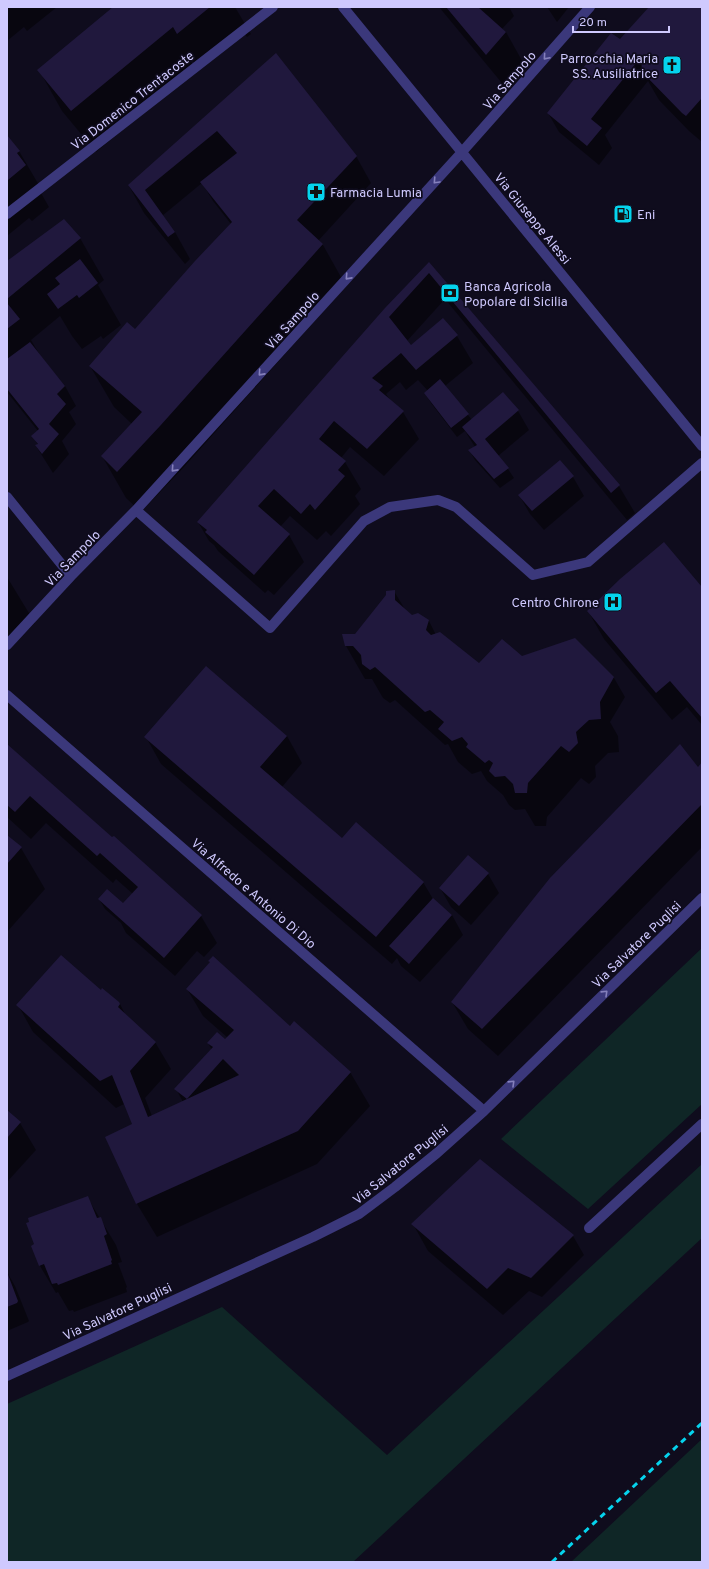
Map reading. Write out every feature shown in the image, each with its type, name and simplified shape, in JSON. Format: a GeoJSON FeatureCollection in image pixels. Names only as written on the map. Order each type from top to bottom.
{"type":"FeatureCollection","features":[{"type":"Feature","properties":{"kind":"street","name":"Via Domenico Trentacoste"},"geometry":{"type":"LineString","coordinates":[[7,214],[273,7]]}},
{"type":"Feature","properties":{"kind":"street","name":"Via Giuseppe Alessi"},"geometry":{"type":"LineString","coordinates":[[343,7],[702,446]]}},
{"type":"Feature","properties":{"kind":"street","name":"Via Sampolo"},"geometry":{"type":"LineString","coordinates":[[7,645],[71,576],[136,510],[462,152],[590,7]]}},
{"type":"Feature","properties":{"kind":"street"},"geometry":{"type":"LineString","coordinates":[[136,510],[270,628],[364,521],[390,507],[438,500],[456,508],[532,575],[588,562],[702,463]]}},
{"type":"Feature","properties":{"kind":"street"},"geometry":{"type":"LineString","coordinates":[[7,497],[71,576]]}},
{"type":"Feature","properties":{"kind":"street","name":"Via Alfredo e Antonio Di Dio"},"geometry":{"type":"LineString","coordinates":[[7,695],[484,1111]]}},
{"type":"Feature","properties":{"kind":"street","name":"Via Salvatore Puglisi"},"geometry":{"type":"LineString","coordinates":[[7,1376],[306,1240],[359,1214],[437,1153],[484,1111],[702,898]]}},
{"type":"Feature","properties":{"kind":"street"},"geometry":{"type":"LineString","coordinates":[[589,1228],[702,1124]]}},
{"type":"Feature","properties":{"kind":"green space"},"geometry":{"type":"Polygon","coordinates":[[[702,948],[702,1104],[588,1209],[501,1139],[702,948]]]}},
{"type":"Feature","properties":{"kind":"green space"},"geometry":{"type":"Polygon","coordinates":[[[702,1164],[702,1238],[353,1562],[7,1562],[7,1404],[222,1307],[387,1455],[702,1164]]]}},
{"type":"Feature","properties":{"kind":"green space"},"geometry":{"type":"Polygon","coordinates":[[[702,1439],[702,1562],[571,1562],[702,1439]]]}},
{"type":"Feature","properties":{"kind":"building"},"geometry":{"type":"Polygon","coordinates":[[[113,7],[210,7],[177,34],[173,27],[71,111],[37,70],[113,7]]]}},
{"type":"Feature","properties":{"kind":"building"},"geometry":{"type":"Polygon","coordinates":[[[446,7],[478,7],[506,32],[486,55],[446,7]]]}},
{"type":"Feature","properties":{"kind":"building"},"geometry":{"type":"Polygon","coordinates":[[[649,7],[702,7],[702,98],[686,116],[642,72],[641,57],[591,119],[602,128],[587,146],[547,113],[611,33],[620,39],[649,7]]]}},
{"type":"Feature","properties":{"kind":"building"},"geometry":{"type":"Polygon","coordinates":[[[276,53],[357,156],[297,220],[323,244],[117,472],[101,456],[142,412],[89,366],[127,322],[135,329],[195,261],[232,222],[200,182],[237,153],[217,131],[145,190],[175,232],[168,237],[128,185],[276,53]]]}},
{"type":"Feature","properties":{"kind":"building"},"geometry":{"type":"Polygon","coordinates":[[[7,135],[20,151],[17,153],[26,165],[8,180],[7,135]]]}},
{"type":"Feature","properties":{"kind":"building"},"geometry":{"type":"Polygon","coordinates":[[[64,219],[81,238],[7,299],[7,261],[64,219]]]}},
{"type":"Feature","properties":{"kind":"building"},"geometry":{"type":"Polygon","coordinates":[[[80,259],[98,283],[79,298],[77,295],[58,309],[47,294],[60,284],[55,278],[80,259]]]}},
{"type":"Feature","properties":{"kind":"building"},"geometry":{"type":"Polygon","coordinates":[[[429,262],[620,485],[611,493],[429,273],[389,317],[411,345],[443,318],[458,335],[416,370],[401,353],[372,378],[383,386],[379,390],[404,411],[367,449],[334,421],[319,439],[346,461],[338,470],[345,476],[315,510],[310,504],[301,514],[274,489],[258,506],[290,534],[254,575],[205,532],[207,530],[197,522],[385,308],[429,262]]]}},
{"type":"Feature","properties":{"kind":"building"},"geometry":{"type":"Polygon","coordinates":[[[7,303],[20,319],[7,329],[7,303]]]}},
{"type":"Feature","properties":{"kind":"building"},"geometry":{"type":"Polygon","coordinates":[[[30,342],[65,386],[57,394],[66,404],[49,424],[59,434],[42,454],[35,445],[38,444],[31,436],[39,429],[7,389],[7,359],[30,342]]]}},
{"type":"Feature","properties":{"kind":"building"},"geometry":{"type":"Polygon","coordinates":[[[440,379],[469,414],[451,428],[424,393],[440,379]]]}},
{"type":"Feature","properties":{"kind":"building"},"geometry":{"type":"Polygon","coordinates":[[[503,392],[519,410],[485,439],[509,468],[494,479],[468,450],[477,445],[462,427],[503,392]]]}},
{"type":"Feature","properties":{"kind":"building"},"geometry":{"type":"Polygon","coordinates":[[[560,460],[574,476],[532,511],[518,495],[560,460]]]}},
{"type":"Feature","properties":{"kind":"building"},"geometry":{"type":"Polygon","coordinates":[[[664,542],[702,587],[702,718],[670,681],[656,693],[587,611],[620,579],[664,542]]]}},
{"type":"Feature","properties":{"kind":"building"},"geometry":{"type":"Polygon","coordinates":[[[395,590],[395,600],[412,615],[418,613],[429,620],[426,630],[431,635],[440,632],[479,663],[502,639],[522,656],[575,638],[614,677],[600,702],[601,719],[589,720],[576,732],[578,743],[569,752],[561,746],[528,783],[527,793],[515,793],[513,784],[505,776],[495,777],[489,771],[493,763],[489,760],[485,763],[466,747],[468,744],[462,737],[452,741],[438,729],[444,722],[430,710],[425,712],[375,667],[370,670],[362,664],[361,655],[353,646],[345,646],[342,634],[355,634],[386,595],[386,591],[395,590]]]}},
{"type":"Feature","properties":{"kind":"building"},"geometry":{"type":"Polygon","coordinates":[[[206,666],[287,736],[260,767],[342,838],[356,822],[424,882],[376,937],[144,737],[206,666]]]}},
{"type":"Feature","properties":{"kind":"building"},"geometry":{"type":"Polygon","coordinates":[[[7,744],[112,837],[114,836],[202,915],[164,958],[98,899],[107,889],[123,903],[138,887],[100,853],[97,856],[30,796],[15,812],[7,805],[7,744]]]}},
{"type":"Feature","properties":{"kind":"building"},"geometry":{"type":"Polygon","coordinates":[[[680,744],[698,767],[702,762],[702,804],[482,1029],[451,1002],[550,878],[680,744]]]}},
{"type":"Feature","properties":{"kind":"building"},"geometry":{"type":"Polygon","coordinates":[[[7,835],[22,847],[7,864],[7,835]]]}},
{"type":"Feature","properties":{"kind":"building"},"geometry":{"type":"Polygon","coordinates":[[[468,855],[489,873],[459,906],[439,888],[468,855]]]}},
{"type":"Feature","properties":{"kind":"building"},"geometry":{"type":"Polygon","coordinates":[[[433,898],[452,915],[409,964],[389,946],[433,898]]]}},
{"type":"Feature","properties":{"kind":"building"},"geometry":{"type":"Polygon","coordinates":[[[61,955],[101,990],[102,988],[119,1002],[120,1004],[118,1007],[156,1042],[130,1071],[148,1117],[187,1099],[174,1089],[213,1047],[207,1043],[217,1032],[225,1039],[234,1030],[186,989],[210,962],[208,961],[213,956],[290,1026],[294,1021],[351,1072],[298,1131],[136,1204],[105,1137],[132,1124],[112,1075],[100,1081],[16,1005],[61,955]],[[223,1059],[187,1099],[239,1075],[223,1059]]]}},
{"type":"Feature","properties":{"kind":"building"},"geometry":{"type":"Polygon","coordinates":[[[7,1110],[21,1122],[7,1138],[7,1110]]]}},
{"type":"Feature","properties":{"kind":"building"},"geometry":{"type":"Polygon","coordinates":[[[480,1159],[574,1235],[531,1278],[508,1268],[487,1289],[411,1224],[480,1159]]]}},
{"type":"Feature","properties":{"kind":"building"},"geometry":{"type":"Polygon","coordinates":[[[88,1196],[97,1218],[101,1217],[107,1234],[104,1236],[112,1264],[58,1285],[57,1283],[52,1284],[44,1264],[39,1266],[31,1246],[34,1244],[26,1223],[29,1222],[28,1218],[88,1196]]]}},
{"type":"Feature","properties":{"kind":"building"},"geometry":{"type":"Polygon","coordinates":[[[7,1272],[18,1301],[17,1303],[7,1307],[7,1272]]]}},
{"type":"Feature","properties":{"kind":"railway"},"geometry":{"type":"LineString","coordinates":[[552,1562],[702,1423]]}},
{"type":"Feature","properties":{"kind":"place","name":"Parrocchia Maria SS. Ausiliatrice"},"geometry":{"type":"Point","coordinates":[672,65]}},
{"type":"Feature","properties":{"kind":"place","name":"Farmacia Lumia"},"geometry":{"type":"Point","coordinates":[316,192]}},
{"type":"Feature","properties":{"kind":"place","name":"Eni"},"geometry":{"type":"Point","coordinates":[623,214]}},
{"type":"Feature","properties":{"kind":"place","name":"Banca Agricola Popolare di Sicilia"},"geometry":{"type":"Point","coordinates":[450,293]}},
{"type":"Feature","properties":{"kind":"place","name":"Centro Chirone"},"geometry":{"type":"Point","coordinates":[613,602]}}]}
